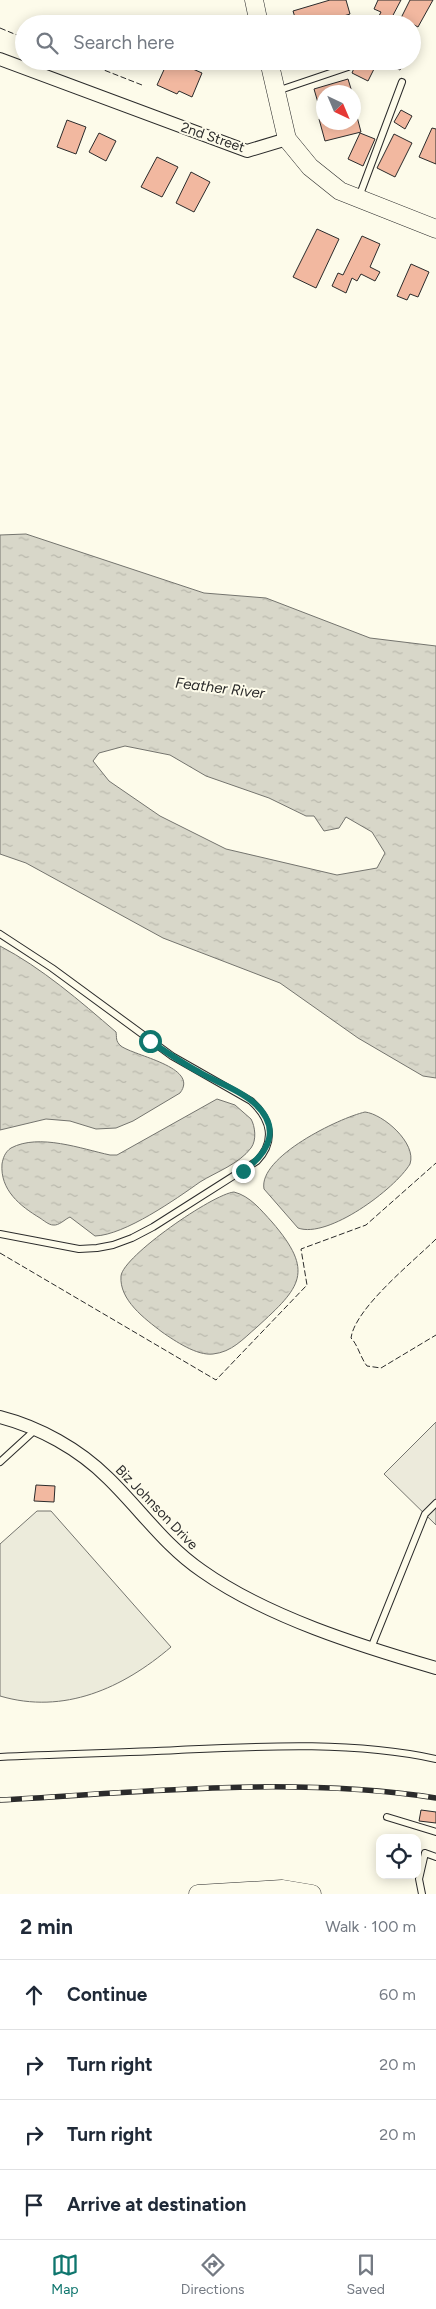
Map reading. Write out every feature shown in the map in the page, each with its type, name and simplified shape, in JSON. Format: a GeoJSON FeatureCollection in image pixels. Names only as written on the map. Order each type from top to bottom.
{"type":"FeatureCollection","features":[{"type":"Feature","properties":{"kind":"main road"},"geometry":{"type":"LineString","coordinates":[[254,0],[258,15]]}},
{"type":"Feature","properties":{"kind":"main road"},"geometry":{"type":"LineString","coordinates":[[271,70],[287,139],[310,167],[340,191],[436,229]]}},
{"type":"Feature","properties":{"kind":"main road"},"geometry":{"type":"LineString","coordinates":[[198,1894],[282,1888],[312,1894]]}},
{"type":"Feature","properties":{"kind":"street","name":"2nd Street"},"geometry":{"type":"LineString","coordinates":[[0,59],[15,65]]}},
{"type":"Feature","properties":{"kind":"street","name":"2nd Street"},"geometry":{"type":"LineString","coordinates":[[30,70],[247,151],[287,139]]}},
{"type":"Feature","properties":{"kind":"street","name":"Biz Johnson Drive"},"geometry":{"type":"LineString","coordinates":[[0,1416],[35,1430],[70,1448],[91,1463],[107,1477],[167,1541],[201,1571],[224,1586],[271,1609],[371,1648],[436,1668]]}},
{"type":"Feature","properties":{"kind":"lane"},"geometry":{"type":"LineString","coordinates":[[276,91],[339,70]]}},
{"type":"Feature","properties":{"kind":"lane"},"geometry":{"type":"LineString","coordinates":[[359,198],[402,82]]}},
{"type":"Feature","properties":{"kind":"lane"},"geometry":{"type":"LineString","coordinates":[[0,934],[52,968],[172,1056],[252,1100],[268,1121],[270,1132],[264,1154],[257,1162],[132,1238],[97,1248],[79,1249],[0,1234]]}},
{"type":"Feature","properties":{"kind":"lane"},"geometry":{"type":"LineString","coordinates":[[0,1462],[35,1430]]}},
{"type":"Feature","properties":{"kind":"lane"},"geometry":{"type":"LineString","coordinates":[[371,1648],[425,1514],[436,1502]]}},
{"type":"Feature","properties":{"kind":"lane"},"geometry":{"type":"LineString","coordinates":[[0,1756],[238,1747],[304,1747],[392,1752],[436,1759]]}},
{"type":"Feature","properties":{"kind":"lane"},"geometry":{"type":"LineString","coordinates":[[387,1817],[436,1832]]}},
{"type":"Feature","properties":{"kind":"lane"},"geometry":{"type":"LineString","coordinates":[[422,1894],[419,1879],[425,1854],[436,1857]]}},
{"type":"Feature","properties":{"kind":"shaded area"},"geometry":{"type":"Polygon","coordinates":[[[436,1422],[436,1525],[384,1474],[436,1422]]]}},
{"type":"Feature","properties":{"kind":"shaded area"},"geometry":{"type":"Polygon","coordinates":[[[37,1511],[51,1511],[171,1647],[133,1675],[113,1686],[70,1700],[24,1701],[0,1696],[0,1544],[37,1511]]]}},
{"type":"Feature","properties":{"kind":"water","name":"Feather River"},"geometry":{"type":"Polygon","coordinates":[[[26,534],[204,593],[266,598],[370,638],[436,646],[436,1078],[423,1076],[358,1038],[280,983],[163,938],[26,863],[0,854],[0,535],[26,534]],[[125,746],[99,753],[93,761],[109,781],[160,816],[226,849],[337,875],[377,868],[385,853],[372,832],[346,817],[339,828],[324,831],[314,816],[306,816],[269,798],[206,776],[170,755],[125,746]]]}},
{"type":"Feature","properties":{"kind":"water"},"geometry":{"type":"Polygon","coordinates":[[[0,946],[31,964],[75,997],[116,1032],[117,1041],[121,1046],[174,1069],[181,1076],[184,1084],[180,1093],[133,1121],[116,1128],[96,1129],[70,1121],[46,1119],[0,1130],[0,946]]]}},
{"type":"Feature","properties":{"kind":"water"},"geometry":{"type":"Polygon","coordinates":[[[217,1099],[235,1105],[251,1119],[255,1133],[251,1148],[234,1163],[200,1182],[150,1215],[121,1230],[95,1236],[70,1217],[57,1224],[50,1224],[19,1202],[4,1182],[2,1162],[6,1153],[11,1148],[34,1142],[47,1142],[117,1155],[217,1099]]]}},
{"type":"Feature","properties":{"kind":"water"},"geometry":{"type":"Polygon","coordinates":[[[365,1112],[381,1118],[404,1139],[411,1156],[410,1164],[390,1186],[360,1210],[326,1226],[311,1229],[298,1228],[264,1189],[266,1177],[274,1164],[286,1152],[302,1141],[337,1122],[365,1112]]]}},
{"type":"Feature","properties":{"kind":"water"},"geometry":{"type":"Polygon","coordinates":[[[234,1192],[255,1204],[286,1239],[298,1267],[297,1278],[284,1301],[232,1348],[220,1353],[200,1353],[162,1332],[141,1315],[124,1293],[121,1285],[121,1276],[137,1255],[170,1227],[208,1203],[223,1195],[234,1192]]]}},
{"type":"Feature","properties":{"kind":"building"},"geometry":{"type":"Polygon","coordinates":[[[330,0],[346,0],[350,14],[294,15],[293,11],[330,0]]]}},
{"type":"Feature","properties":{"kind":"building"},"geometry":{"type":"Polygon","coordinates":[[[378,0],[401,0],[393,15],[380,15],[381,12],[374,9],[378,0]]]}},
{"type":"Feature","properties":{"kind":"building"},"geometry":{"type":"Polygon","coordinates":[[[410,0],[433,0],[421,22],[421,15],[402,15],[410,0]]]}},
{"type":"Feature","properties":{"kind":"building"},"geometry":{"type":"Polygon","coordinates":[[[164,70],[195,70],[202,73],[192,97],[179,91],[177,94],[157,85],[164,70]]]}},
{"type":"Feature","properties":{"kind":"building"},"geometry":{"type":"Polygon","coordinates":[[[353,70],[374,70],[368,81],[352,73],[353,70]]]}},
{"type":"Feature","properties":{"kind":"building"},"geometry":{"type":"Polygon","coordinates":[[[348,79],[350,85],[328,85],[348,79]]]}},
{"type":"Feature","properties":{"kind":"building"},"geometry":{"type":"Polygon","coordinates":[[[401,110],[412,116],[405,129],[394,122],[401,110]]]}},
{"type":"Feature","properties":{"kind":"building"},"geometry":{"type":"Polygon","coordinates":[[[67,120],[86,127],[76,154],[57,147],[67,120]]]}},
{"type":"Feature","properties":{"kind":"building"},"geometry":{"type":"Polygon","coordinates":[[[432,128],[436,129],[436,164],[419,157],[432,128]]]}},
{"type":"Feature","properties":{"kind":"building"},"geometry":{"type":"Polygon","coordinates":[[[322,130],[360,130],[361,132],[325,141],[322,130]]]}},
{"type":"Feature","properties":{"kind":"building"},"geometry":{"type":"Polygon","coordinates":[[[99,133],[116,141],[106,161],[89,152],[99,133]]]}},
{"type":"Feature","properties":{"kind":"building"},"geometry":{"type":"Polygon","coordinates":[[[360,133],[375,139],[363,166],[348,159],[360,133]]]}},
{"type":"Feature","properties":{"kind":"building"},"geometry":{"type":"Polygon","coordinates":[[[394,134],[412,143],[395,177],[377,168],[394,134]]]}},
{"type":"Feature","properties":{"kind":"building"},"geometry":{"type":"Polygon","coordinates":[[[157,157],[178,167],[162,197],[141,187],[157,157]]]}},
{"type":"Feature","properties":{"kind":"building"},"geometry":{"type":"Polygon","coordinates":[[[191,172],[210,182],[194,212],[176,203],[191,172]]]}},
{"type":"Feature","properties":{"kind":"building"},"geometry":{"type":"Polygon","coordinates":[[[317,229],[339,239],[316,288],[293,277],[317,229]]]}},
{"type":"Feature","properties":{"kind":"building"},"geometry":{"type":"Polygon","coordinates":[[[362,236],[380,244],[370,267],[380,272],[375,281],[361,274],[357,281],[352,278],[346,293],[332,286],[338,273],[343,275],[362,236]]]}},
{"type":"Feature","properties":{"kind":"building"},"geometry":{"type":"Polygon","coordinates":[[[411,264],[429,272],[418,297],[410,294],[407,300],[397,296],[411,264]]]}},
{"type":"Feature","properties":{"kind":"building"},"geometry":{"type":"Polygon","coordinates":[[[36,1485],[55,1486],[54,1502],[34,1501],[36,1485]]]}},
{"type":"Feature","properties":{"kind":"building"},"geometry":{"type":"Polygon","coordinates":[[[421,1810],[436,1812],[436,1823],[419,1821],[421,1810]]]}},
{"type":"Feature","properties":{"kind":"railway"},"geometry":{"type":"LineString","coordinates":[[0,1800],[164,1790],[273,1787],[382,1791],[436,1798]]}},
{"type":"Feature","properties":{"kind":"fence"},"geometry":{"type":"LineString","coordinates":[[0,28],[15,34]]}},
{"type":"Feature","properties":{"kind":"fence"},"geometry":{"type":"LineString","coordinates":[[104,70],[142,85]]}},
{"type":"Feature","properties":{"kind":"fence"},"geometry":{"type":"LineString","coordinates":[[0,1253],[216,1380],[307,1285],[301,1249],[366,1225],[436,1163]]}},
{"type":"Feature","properties":{"kind":"fence"},"geometry":{"type":"LineString","coordinates":[[436,1239],[374,1299],[355,1326],[351,1338],[367,1366],[381,1368],[436,1335]]}},
{"type":"Feature","properties":{"kind":"route"},"geometry":{"type":"LineString","coordinates":[[150,1041],[197,1071],[252,1100],[261,1110],[268,1121],[270,1132],[268,1144],[264,1154],[257,1162],[243,1171]]}}]}
